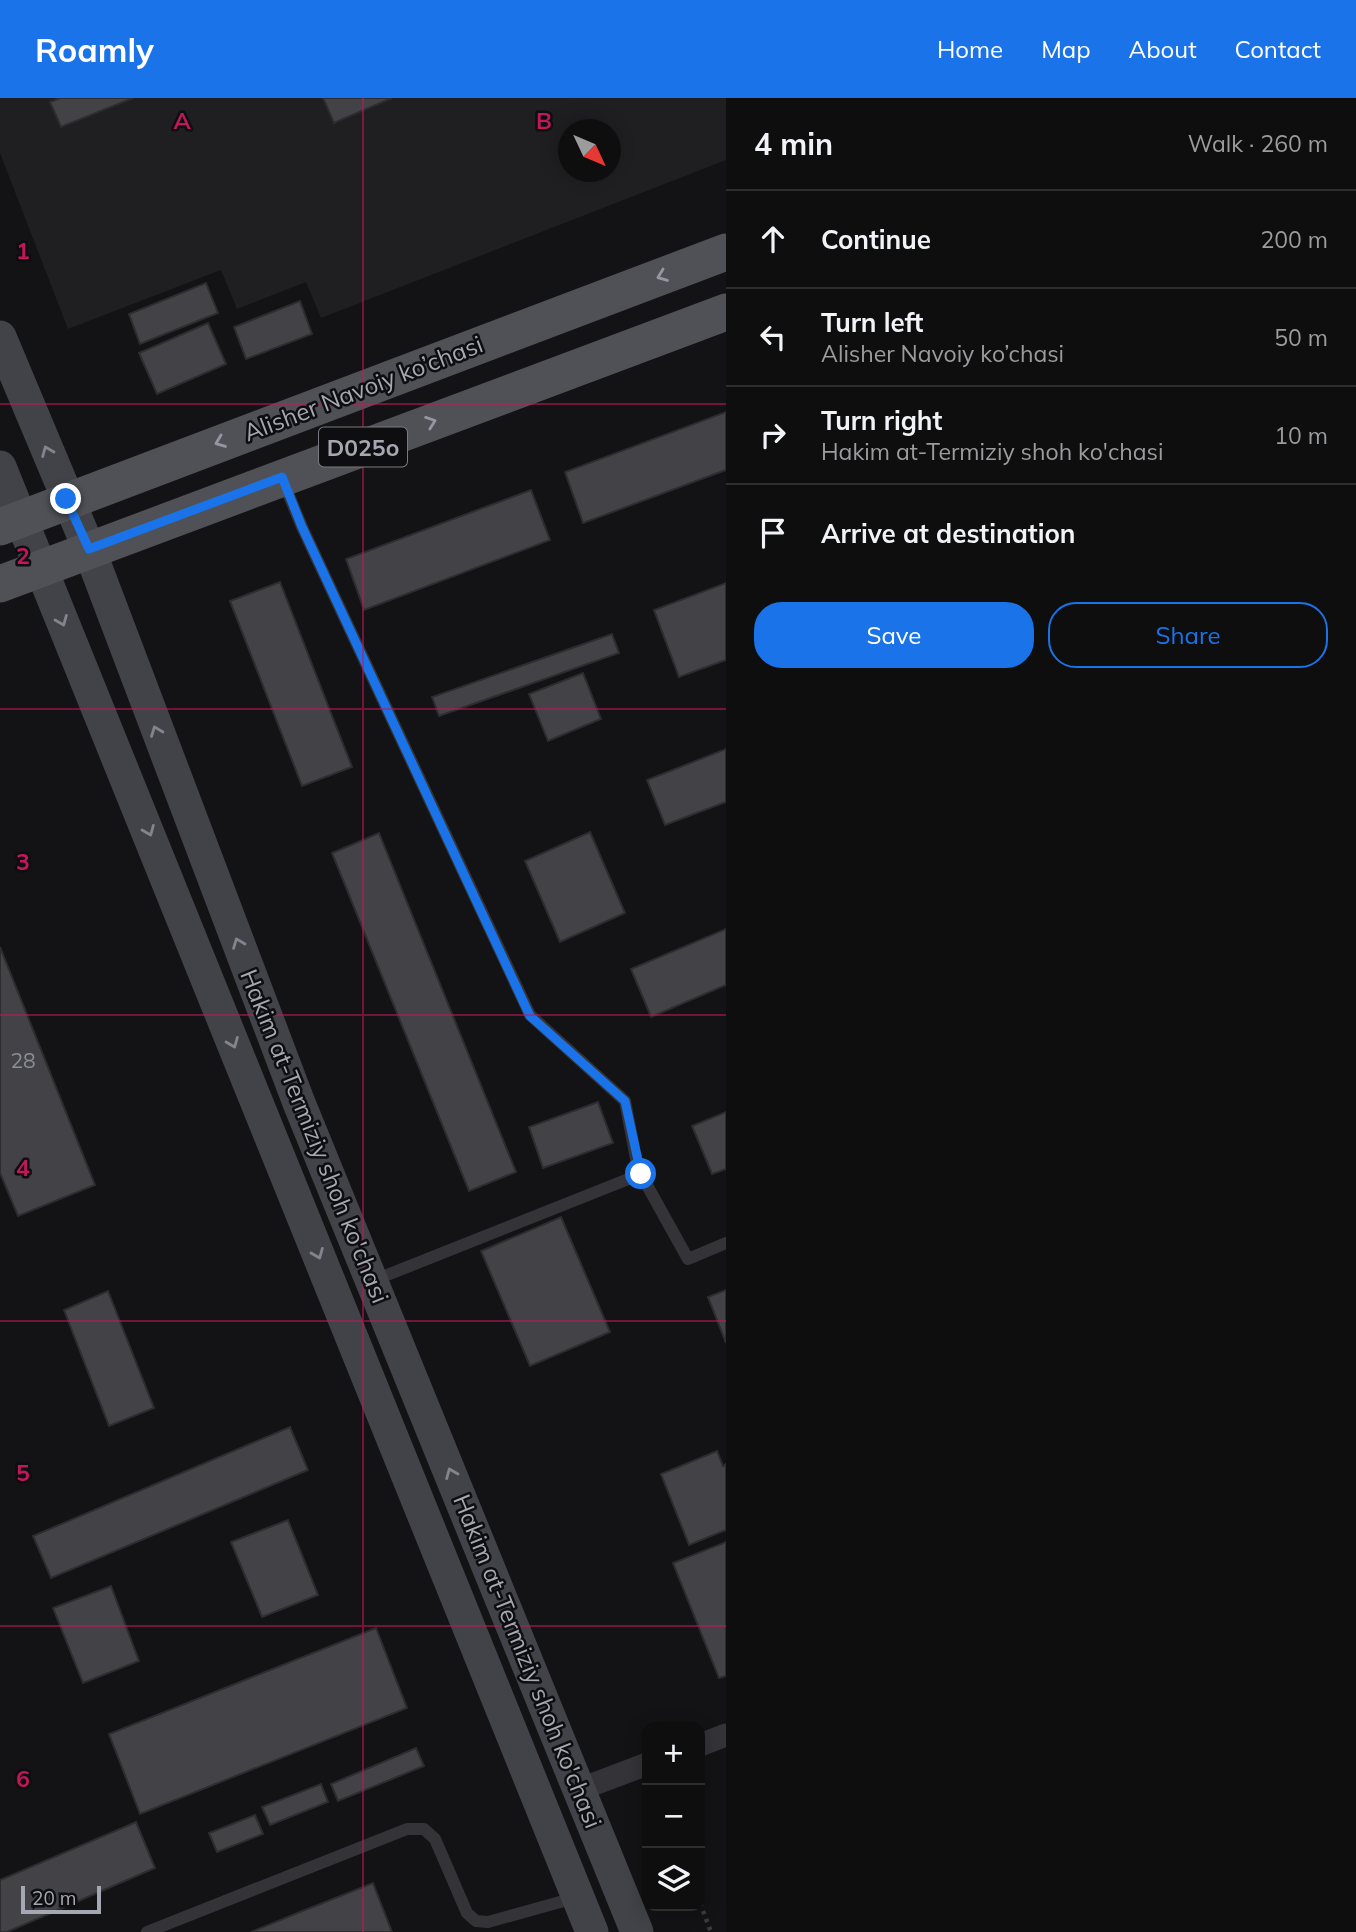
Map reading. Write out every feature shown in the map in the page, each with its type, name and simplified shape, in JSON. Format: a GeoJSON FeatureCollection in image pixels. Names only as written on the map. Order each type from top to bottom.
{"type":"FeatureCollection","features":[{"type":"Feature","properties":{"kind":"main road","name":"Alisher Navoiy ko’chasi"},"geometry":{"type":"LineString","coordinates":[[10,523],[66,499],[726,252]]}},
{"type":"Feature","properties":{"kind":"main road","name":"D025o"},"geometry":{"type":"LineString","coordinates":[[0,584],[726,312]]}},
{"type":"Feature","properties":{"kind":"main road","name":"Hakim at-Termiziy shoh ko'chasi"},"geometry":{"type":"LineString","coordinates":[[0,337],[89,549],[299,1103],[581,1789],[637,1932]]}},
{"type":"Feature","properties":{"kind":"main road","name":"Hakim at-Termiziy shoh ko'chasi"},"geometry":{"type":"LineString","coordinates":[[0,467],[10,523],[42,568],[592,1932]]}},
{"type":"Feature","properties":{"kind":"street"},"geometry":{"type":"LineString","coordinates":[[705,1743],[726,1735]]}},
{"type":"Feature","properties":{"kind":"street"},"geometry":{"type":"LineString","coordinates":[[581,1789],[642,1767]]}},
{"type":"Feature","properties":{"kind":"lane"},"geometry":{"type":"LineString","coordinates":[[282,477],[302,527],[530,1016],[625,1101],[641,1174],[688,1259],[719,1250],[726,1243]]}},
{"type":"Feature","properties":{"kind":"lane"},"geometry":{"type":"LineString","coordinates":[[372,1281],[641,1174]]}},
{"type":"Feature","properties":{"kind":"lane"},"geometry":{"type":"LineString","coordinates":[[146,1932],[407,1829],[424,1829],[435,1839],[467,1913],[476,1921],[488,1922],[578,1897]]}},
{"type":"Feature","properties":{"kind":"path"},"geometry":{"type":"LineString","coordinates":[[703,1911],[711,1932]]}},
{"type":"Feature","properties":{"kind":"shaded area"},"geometry":{"type":"Polygon","coordinates":[[[0,98],[726,98],[726,160],[321,318],[306,282],[237,309],[221,270],[68,329],[0,153],[0,98]]]}},
{"type":"Feature","properties":{"kind":"building"},"geometry":{"type":"Polygon","coordinates":[[[60,98],[133,98],[61,127],[50,102],[60,98]]]}},
{"type":"Feature","properties":{"kind":"building"},"geometry":{"type":"Polygon","coordinates":[[[323,98],[392,98],[334,123],[323,98]]]}},
{"type":"Feature","properties":{"kind":"building"},"geometry":{"type":"Polygon","coordinates":[[[206,283],[218,313],[140,344],[129,314],[206,283]]]}},
{"type":"Feature","properties":{"kind":"building"},"geometry":{"type":"Polygon","coordinates":[[[300,301],[312,334],[246,359],[234,327],[300,301]]]}},
{"type":"Feature","properties":{"kind":"building"},"geometry":{"type":"Polygon","coordinates":[[[208,323],[226,364],[157,394],[139,353],[208,323]]]}},
{"type":"Feature","properties":{"kind":"building"},"geometry":{"type":"Polygon","coordinates":[[[726,412],[726,470],[583,523],[565,472],[726,412]]]}},
{"type":"Feature","properties":{"kind":"building"},"geometry":{"type":"Polygon","coordinates":[[[531,490],[550,540],[364,610],[346,559],[531,490]]]}},
{"type":"Feature","properties":{"kind":"building"},"geometry":{"type":"Polygon","coordinates":[[[280,582],[352,767],[302,786],[230,601],[280,582]]]}},
{"type":"Feature","properties":{"kind":"building"},"geometry":{"type":"Polygon","coordinates":[[[726,583],[726,660],[679,677],[654,610],[726,583]]]}},
{"type":"Feature","properties":{"kind":"building"},"geometry":{"type":"Polygon","coordinates":[[[612,634],[619,653],[439,716],[432,697],[612,634]]]}},
{"type":"Feature","properties":{"kind":"building"},"geometry":{"type":"Polygon","coordinates":[[[583,673],[601,719],[548,741],[529,694],[583,673]]]}},
{"type":"Feature","properties":{"kind":"building"},"geometry":{"type":"Polygon","coordinates":[[[726,749],[726,802],[665,825],[647,780],[726,749]]]}},
{"type":"Feature","properties":{"kind":"building"},"geometry":{"type":"Polygon","coordinates":[[[590,832],[625,913],[560,942],[525,861],[590,832]]]}},
{"type":"Feature","properties":{"kind":"building"},"geometry":{"type":"Polygon","coordinates":[[[379,833],[516,1172],[469,1191],[332,853],[379,833]]]}},
{"type":"Feature","properties":{"kind":"building"},"geometry":{"type":"Polygon","coordinates":[[[726,929],[726,985],[651,1017],[631,969],[726,929]]]}},
{"type":"Feature","properties":{"kind":"building"},"geometry":{"type":"Polygon","coordinates":[[[0,947],[95,1185],[18,1216],[0,1173],[0,947]]]}},
{"type":"Feature","properties":{"kind":"building"},"geometry":{"type":"Polygon","coordinates":[[[598,1102],[613,1143],[543,1168],[529,1127],[598,1102]]]}},
{"type":"Feature","properties":{"kind":"building"},"geometry":{"type":"Polygon","coordinates":[[[726,1112],[726,1169],[712,1174],[692,1126],[726,1112]]]}},
{"type":"Feature","properties":{"kind":"building"},"geometry":{"type":"Polygon","coordinates":[[[561,1217],[610,1332],[530,1366],[481,1251],[561,1217]]]}},
{"type":"Feature","properties":{"kind":"building"},"geometry":{"type":"Polygon","coordinates":[[[726,1290],[726,1343],[708,1297],[726,1290]]]}},
{"type":"Feature","properties":{"kind":"building"},"geometry":{"type":"Polygon","coordinates":[[[108,1291],[154,1408],[109,1426],[64,1310],[108,1291]]]}},
{"type":"Feature","properties":{"kind":"building"},"geometry":{"type":"Polygon","coordinates":[[[290,1427],[308,1470],[51,1578],[33,1536],[290,1427]]]}},
{"type":"Feature","properties":{"kind":"building"},"geometry":{"type":"Polygon","coordinates":[[[717,1451],[723,1466],[726,1464],[726,1530],[689,1545],[661,1474],[717,1451]]]}},
{"type":"Feature","properties":{"kind":"building"},"geometry":{"type":"Polygon","coordinates":[[[288,1520],[318,1595],[262,1617],[231,1542],[288,1520]]]}},
{"type":"Feature","properties":{"kind":"building"},"geometry":{"type":"Polygon","coordinates":[[[726,1542],[726,1676],[719,1678],[673,1563],[726,1542]]]}},
{"type":"Feature","properties":{"kind":"building"},"geometry":{"type":"Polygon","coordinates":[[[111,1586],[139,1661],[83,1683],[53,1608],[111,1586]]]}},
{"type":"Feature","properties":{"kind":"building"},"geometry":{"type":"Polygon","coordinates":[[[376,1628],[407,1708],[140,1814],[109,1734],[376,1628]]]}},
{"type":"Feature","properties":{"kind":"building"},"geometry":{"type":"Polygon","coordinates":[[[416,1748],[424,1766],[338,1801],[331,1784],[416,1748]]]}},
{"type":"Feature","properties":{"kind":"building"},"geometry":{"type":"Polygon","coordinates":[[[321,1784],[328,1802],[270,1825],[262,1807],[321,1784]]]}},
{"type":"Feature","properties":{"kind":"building"},"geometry":{"type":"Polygon","coordinates":[[[255,1815],[263,1834],[217,1852],[209,1833],[255,1815]]]}},
{"type":"Feature","properties":{"kind":"building"},"geometry":{"type":"Polygon","coordinates":[[[136,1822],[155,1868],[7,1932],[0,1932],[0,1880],[136,1822]]]}},
{"type":"Feature","properties":{"kind":"building"},"geometry":{"type":"Polygon","coordinates":[[[373,1883],[392,1932],[251,1932],[300,1912],[373,1883]]]}},
{"type":"Feature","properties":{"kind":"route"},"geometry":{"type":"LineString","coordinates":[[66,499],[89,549],[282,477],[302,527],[530,1016],[625,1101],[641,1174]]}}]}
